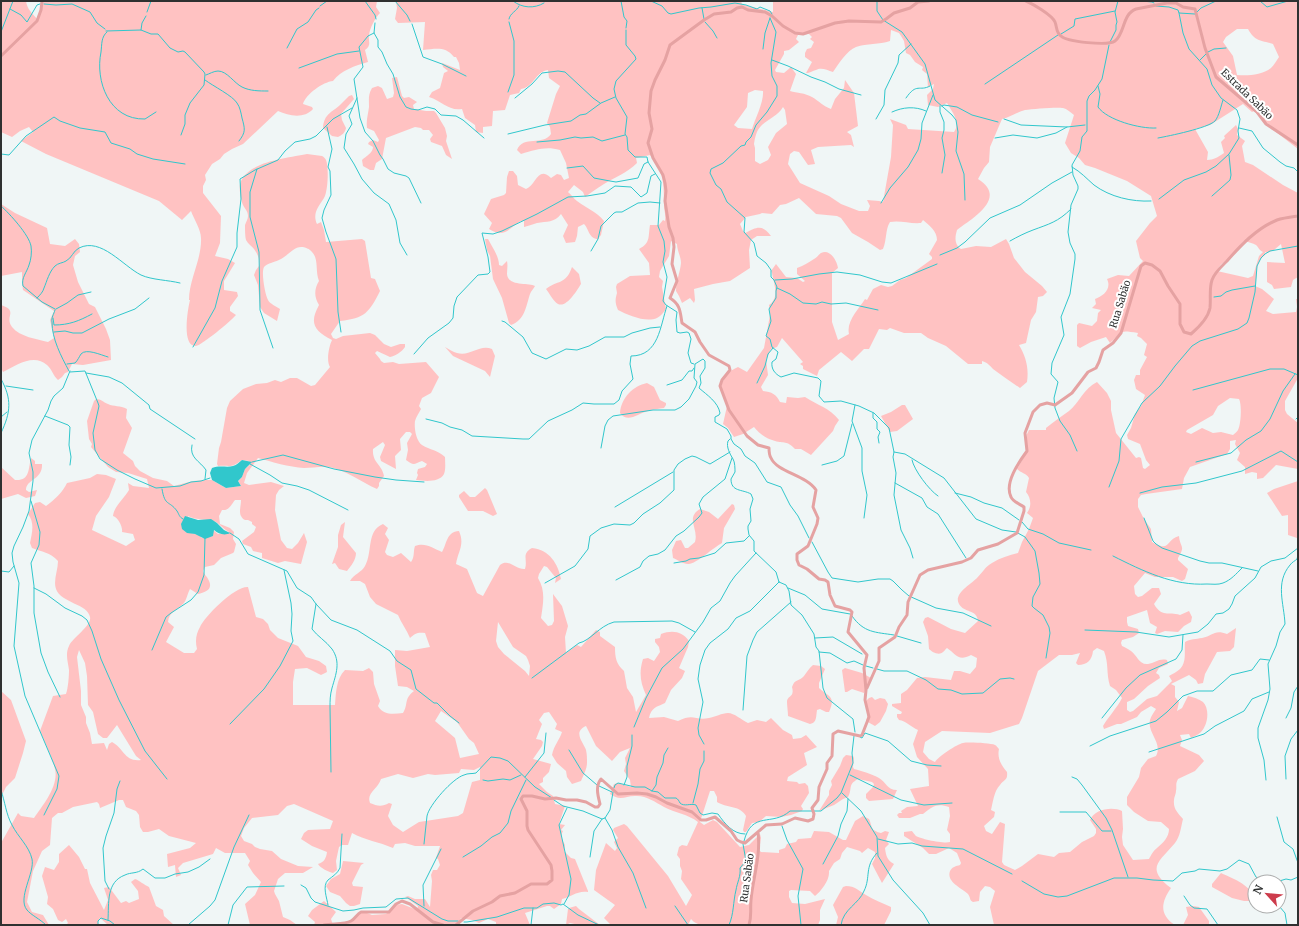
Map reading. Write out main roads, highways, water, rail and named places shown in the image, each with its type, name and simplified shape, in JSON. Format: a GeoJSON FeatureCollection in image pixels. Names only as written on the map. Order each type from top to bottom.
{"type":"FeatureCollection","features":[{"type":"Feature","properties":{"kind":"water"},"geometry":{"type":"Polygon","coordinates":[[[242,460],[252,462],[245,469],[242,477],[238,481],[241,486],[226,488],[212,480],[210,473],[212,468],[233,466],[242,460]]]}},
{"type":"Feature","properties":{"kind":"water"},"geometry":{"type":"Polygon","coordinates":[[[185,516],[198,520],[211,519],[230,533],[222,534],[217,533],[214,530],[213,536],[205,539],[195,534],[187,533],[182,529],[181,524],[185,516]]]}},
{"type":"Feature","properties":{"kind":"waterway"},"geometry":{"type":"LineString","coordinates":[[1,32],[13,1]]}},
{"type":"Feature","properties":{"kind":"waterway"},"geometry":{"type":"LineString","coordinates":[[147,12],[151,1]]}},
{"type":"Feature","properties":{"kind":"waterway"},"geometry":{"type":"LineString","coordinates":[[320,6],[327,1]]}},
{"type":"Feature","properties":{"kind":"waterway"},"geometry":{"type":"LineString","coordinates":[[365,1],[375,15],[376,19]]}},
{"type":"Feature","properties":{"kind":"waterway"},"geometry":{"type":"LineString","coordinates":[[395,1],[410,21]]}},
{"type":"Feature","properties":{"kind":"waterway"},"geometry":{"type":"LineString","coordinates":[[513,1],[528,7],[544,3]]}},
{"type":"Feature","properties":{"kind":"waterway"},"geometry":{"type":"LineString","coordinates":[[621,1],[624,17],[627,21],[626,28]]}},
{"type":"Feature","properties":{"kind":"waterway"},"geometry":{"type":"LineString","coordinates":[[651,1],[662,6],[668,13],[671,14],[735,3],[757,9],[760,7],[770,11],[772,14]]}},
{"type":"Feature","properties":{"kind":"waterway"},"geometry":{"type":"LineString","coordinates":[[877,1],[877,11],[883,20],[902,32],[925,64],[935,100],[956,120],[958,132],[956,151],[964,174],[965,200]]}},
{"type":"Feature","properties":{"kind":"waterway"},"geometry":{"type":"LineString","coordinates":[[1110,42],[1116,30],[1117,22],[1115,12],[1118,1]]}},
{"type":"Feature","properties":{"kind":"waterway"},"geometry":{"type":"LineString","coordinates":[[1142,1],[1154,3]]}},
{"type":"Feature","properties":{"kind":"waterway"},"geometry":{"type":"LineString","coordinates":[[1197,12],[1201,8],[1216,1]]}},
{"type":"Feature","properties":{"kind":"waterway"},"geometry":{"type":"LineString","coordinates":[[1260,1],[1267,7],[1288,1]]}},
{"type":"Feature","properties":{"kind":"waterway"},"geometry":{"type":"LineString","coordinates":[[10,9],[21,15],[27,22],[37,5],[40,4]]}},
{"type":"Feature","properties":{"kind":"waterway"},"geometry":{"type":"LineString","coordinates":[[44,4],[72,4],[90,12],[97,23],[105,29]]}},
{"type":"Feature","properties":{"kind":"waterway"},"geometry":{"type":"LineString","coordinates":[[509,19],[519,6]]}},
{"type":"Feature","properties":{"kind":"waterway"},"geometry":{"type":"LineString","coordinates":[[1156,6],[1169,7],[1178,10],[1179,13],[1195,14]]}},
{"type":"Feature","properties":{"kind":"waterway"},"geometry":{"type":"LineString","coordinates":[[287,48],[297,29],[308,22],[319,8]]}},
{"type":"Feature","properties":{"kind":"waterway"},"geometry":{"type":"LineString","coordinates":[[702,8],[704,19]]}},
{"type":"Feature","properties":{"kind":"waterway"},"geometry":{"type":"LineString","coordinates":[[1061,34],[1074,26],[1075,19],[1115,11]]}},
{"type":"Feature","properties":{"kind":"waterway"},"geometry":{"type":"LineString","coordinates":[[1159,199],[1184,180],[1206,172],[1216,166],[1229,154],[1239,138],[1238,131],[1240,119],[1237,110],[1221,98],[1212,85],[1207,69],[1189,49],[1183,33],[1179,13]]}},
{"type":"Feature","properties":{"kind":"waterway"},"geometry":{"type":"LineString","coordinates":[[141,30],[142,23],[146,16]]}},
{"type":"Feature","properties":{"kind":"waterway"},"geometry":{"type":"LineString","coordinates":[[770,18],[776,32],[771,63],[772,76],[777,86],[777,96],[767,112],[756,125],[751,137],[745,145],[741,146],[723,163],[711,169],[710,173],[716,185],[721,189],[727,202],[745,218],[744,232],[754,243],[757,256],[766,263],[771,270],[771,277],[777,287],[776,298],[769,309],[771,321],[766,336],[770,339],[772,347],[778,352],[776,359],[772,362],[774,371],[781,377],[794,373],[818,378],[821,381],[819,396],[824,402],[841,401],[859,406],[874,413],[889,428],[894,452],[893,457],[896,473],[894,495],[901,530],[913,558]]}},
{"type":"Feature","properties":{"kind":"waterway"},"geometry":{"type":"LineString","coordinates":[[763,49],[765,33],[770,18]]}},
{"type":"Feature","properties":{"kind":"waterway"},"geometry":{"type":"LineString","coordinates":[[508,92],[514,75],[514,41],[509,22]]}},
{"type":"Feature","properties":{"kind":"waterway"},"geometry":{"type":"LineString","coordinates":[[705,22],[717,38]]}},
{"type":"Feature","properties":{"kind":"waterway"},"geometry":{"type":"LineString","coordinates":[[375,23],[374,33],[378,40],[378,47],[393,74],[400,97],[406,107],[418,110],[427,107],[435,109],[441,115],[456,116],[484,138]]}},
{"type":"Feature","properties":{"kind":"waterway"},"geometry":{"type":"LineString","coordinates":[[412,24],[423,57],[442,64],[466,76]]}},
{"type":"Feature","properties":{"kind":"waterway"},"geometry":{"type":"LineString","coordinates":[[106,31],[141,30],[151,34],[158,34],[170,48],[178,52],[185,52],[204,72],[204,85],[190,103],[185,115],[185,124],[181,135]]}},
{"type":"Feature","properties":{"kind":"waterway"},"geometry":{"type":"LineString","coordinates":[[626,30],[626,45],[636,59],[616,81],[614,89],[616,98],[627,117],[625,134],[627,137],[628,150],[635,157],[647,157],[648,162],[661,182],[658,226],[664,241],[665,251],[663,262],[667,277],[663,301],[666,305],[677,312],[677,332],[689,333],[691,339],[688,353],[691,363],[694,364]]}},
{"type":"Feature","properties":{"kind":"waterway"},"geometry":{"type":"LineString","coordinates":[[107,32],[102,41],[100,63],[100,75],[107,97],[122,113],[133,118],[145,119],[156,112]]}},
{"type":"Feature","properties":{"kind":"waterway"},"geometry":{"type":"LineString","coordinates":[[374,33],[368,36],[359,47],[363,67],[354,79],[360,118],[365,132],[373,141],[388,169],[394,173],[409,178],[421,203]]}},
{"type":"Feature","properties":{"kind":"waterway"},"geometry":{"type":"LineString","coordinates":[[985,84],[1058,35]]}},
{"type":"Feature","properties":{"kind":"waterway"},"geometry":{"type":"LineString","coordinates":[[876,119],[884,105],[885,90],[898,63],[899,55],[911,44]]}},
{"type":"Feature","properties":{"kind":"waterway"},"geometry":{"type":"LineString","coordinates":[[1077,451],[1070,435],[1060,421],[1055,408],[1054,398],[1058,382],[1051,374],[1052,363],[1064,335],[1061,317],[1070,294],[1075,259],[1075,254],[1070,243],[1068,232],[1071,205],[1078,189],[1073,175],[1072,165],[1080,151],[1082,137],[1087,131],[1087,101],[1102,79],[1109,45]]}},
{"type":"Feature","properties":{"kind":"waterway"},"geometry":{"type":"LineString","coordinates":[[1208,52],[1214,49],[1226,48]]}},
{"type":"Feature","properties":{"kind":"waterway"},"geometry":{"type":"LineString","coordinates":[[299,68],[337,54],[359,51]]}},
{"type":"Feature","properties":{"kind":"waterway"},"geometry":{"type":"LineString","coordinates":[[1200,60],[1206,54]]}},
{"type":"Feature","properties":{"kind":"waterway"},"geometry":{"type":"LineString","coordinates":[[772,60],[839,89],[861,95]]}},
{"type":"Feature","properties":{"kind":"waterway"},"geometry":{"type":"LineString","coordinates":[[206,75],[218,71],[224,73],[245,88],[268,91]]}},
{"type":"Feature","properties":{"kind":"waterway"},"geometry":{"type":"LineString","coordinates":[[515,98],[532,84],[542,73],[558,71],[565,72],[600,103]]}},
{"type":"Feature","properties":{"kind":"waterway"},"geometry":{"type":"LineString","coordinates":[[205,80],[235,100],[238,105],[244,128],[244,133],[239,141]]}},
{"type":"Feature","properties":{"kind":"waterway"},"geometry":{"type":"LineString","coordinates":[[906,98],[913,90],[930,86]]}},
{"type":"Feature","properties":{"kind":"waterway"},"geometry":{"type":"LineString","coordinates":[[1098,86],[1100,94],[1098,107],[1102,112],[1124,123],[1141,127],[1156,128]]}},
{"type":"Feature","properties":{"kind":"waterway"},"geometry":{"type":"LineString","coordinates":[[881,203],[890,188],[908,167],[918,150],[921,139],[922,123],[933,95]]}},
{"type":"Feature","properties":{"kind":"waterway"},"geometry":{"type":"LineString","coordinates":[[508,134],[545,125],[571,121],[580,115],[586,114],[601,103],[615,97]]}},
{"type":"Feature","properties":{"kind":"waterway"},"geometry":{"type":"LineString","coordinates":[[357,98],[349,116],[352,124],[346,134],[344,148],[362,179],[374,193],[389,204],[396,220],[400,243],[407,255]]}},
{"type":"Feature","properties":{"kind":"waterway"},"geometry":{"type":"LineString","coordinates":[[1158,138],[1211,124],[1218,116],[1223,100]]}},
{"type":"Feature","properties":{"kind":"waterway"},"geometry":{"type":"LineString","coordinates":[[940,106],[940,112],[944,122],[942,138],[945,155],[942,173]]}},
{"type":"Feature","properties":{"kind":"waterway"},"geometry":{"type":"LineString","coordinates":[[942,106],[957,107],[972,115],[998,122]]}},
{"type":"Feature","properties":{"kind":"waterway"},"geometry":{"type":"LineString","coordinates":[[193,347],[215,308],[222,281],[237,247],[241,199],[240,179],[255,170],[278,160],[295,142],[310,139],[316,136],[333,119],[352,108]]}},
{"type":"Feature","properties":{"kind":"waterway"},"geometry":{"type":"LineString","coordinates":[[892,112],[909,108],[918,108],[926,111]]}},
{"type":"Feature","properties":{"kind":"waterway"},"geometry":{"type":"LineString","coordinates":[[1,154],[9,155],[26,136],[54,117],[60,121],[80,128],[105,132],[111,143],[130,149],[137,154],[153,159],[185,164]]}},
{"type":"Feature","properties":{"kind":"waterway"},"geometry":{"type":"LineString","coordinates":[[1004,119],[1021,125],[1067,127],[1085,125]]}},
{"type":"Feature","properties":{"kind":"waterway"},"geometry":{"type":"LineString","coordinates":[[327,127],[332,149],[328,167],[330,171],[331,195],[322,218],[336,259],[338,312],[341,332]]}},
{"type":"Feature","properties":{"kind":"waterway"},"geometry":{"type":"LineString","coordinates":[[995,138],[1013,135],[1037,138],[1056,133],[1067,127]]}},
{"type":"Feature","properties":{"kind":"waterway"},"geometry":{"type":"LineString","coordinates":[[1239,128],[1252,131],[1263,148],[1280,162],[1286,166],[1294,168],[1298,172]]}},
{"type":"Feature","properties":{"kind":"waterway"},"geometry":{"type":"LineString","coordinates":[[537,142],[575,137],[593,137],[602,141],[625,135]]}},
{"type":"Feature","properties":{"kind":"waterway"},"geometry":{"type":"LineString","coordinates":[[1212,196],[1230,180],[1229,155]]}},
{"type":"Feature","properties":{"kind":"waterway"},"geometry":{"type":"LineString","coordinates":[[567,168],[583,166],[594,178],[616,182],[638,178],[644,164],[648,162]]}},
{"type":"Feature","properties":{"kind":"waterway"},"geometry":{"type":"LineString","coordinates":[[1072,167],[1094,185],[1107,193],[1129,200],[1151,201]]}},
{"type":"Feature","properties":{"kind":"waterway"},"geometry":{"type":"LineString","coordinates":[[257,169],[250,192],[250,217],[259,252],[260,310],[273,348]]}},
{"type":"Feature","properties":{"kind":"waterway"},"geometry":{"type":"LineString","coordinates":[[940,255],[957,248],[990,218],[1020,205],[1052,183],[1072,172]]}},
{"type":"Feature","properties":{"kind":"waterway"},"geometry":{"type":"LineString","coordinates":[[414,354],[428,338],[449,323],[453,318],[454,306],[457,297],[478,275],[488,274],[490,272],[482,233],[493,234],[502,231],[568,197],[605,193],[615,186],[631,187],[641,197],[647,193],[651,176],[655,174]]}},
{"type":"Feature","properties":{"kind":"waterway"},"geometry":{"type":"LineString","coordinates":[[591,251],[598,239],[601,226],[614,213],[622,212],[638,203],[660,203]]}},
{"type":"Feature","properties":{"kind":"waterway"},"geometry":{"type":"LineString","coordinates":[[1,206],[14,219],[30,241],[31,258],[23,278],[23,286],[42,302],[55,309]]}},
{"type":"Feature","properties":{"kind":"waterway"},"geometry":{"type":"LineString","coordinates":[[1010,241],[1027,232],[1053,222],[1062,217],[1071,209]]}},
{"type":"Feature","properties":{"kind":"waterway"},"geometry":{"type":"LineString","coordinates":[[37,298],[43,291],[53,268],[68,260],[79,248],[87,246],[95,246],[104,249],[141,275],[180,283]]}},
{"type":"Feature","properties":{"kind":"waterway"},"geometry":{"type":"LineString","coordinates":[[1109,487],[1119,461],[1121,439],[1142,403],[1160,386],[1192,346],[1200,341],[1238,329],[1247,323],[1255,292],[1257,266],[1261,258],[1270,251],[1298,246]]}},
{"type":"Feature","properties":{"kind":"waterway"},"geometry":{"type":"LineString","coordinates":[[775,280],[837,272],[860,275],[882,282],[891,283],[937,264]]}},
{"type":"Feature","properties":{"kind":"waterway"},"geometry":{"type":"LineString","coordinates":[[1214,297],[1221,296],[1232,290],[1255,286]]}},
{"type":"Feature","properties":{"kind":"waterway"},"geometry":{"type":"LineString","coordinates":[[777,288],[790,294],[803,303],[846,303],[878,310]]}},
{"type":"Feature","properties":{"kind":"waterway"},"geometry":{"type":"LineString","coordinates":[[56,309],[78,295],[91,292]]}},
{"type":"Feature","properties":{"kind":"waterway"},"geometry":{"type":"LineString","coordinates":[[54,332],[65,331],[82,333],[109,319],[135,309],[149,298]]}},
{"type":"Feature","properties":{"kind":"waterway"},"geometry":{"type":"LineString","coordinates":[[426,419],[462,430],[472,436],[529,439],[548,421],[583,403],[614,404],[619,400],[622,391],[633,379],[630,364],[631,356],[640,355],[653,345],[660,331],[667,306]]}},
{"type":"Feature","properties":{"kind":"waterway"},"geometry":{"type":"LineString","coordinates":[[55,310],[52,318],[52,328],[55,341],[69,371]]}},
{"type":"Feature","properties":{"kind":"waterway"},"geometry":{"type":"LineString","coordinates":[[53,318],[54,325],[59,325],[74,322],[92,314]]}},
{"type":"Feature","properties":{"kind":"waterway"},"geometry":{"type":"LineString","coordinates":[[502,321],[523,337],[532,353],[546,359],[566,349],[577,350],[589,346],[605,337],[624,337],[632,333],[660,327]]}},
{"type":"Feature","properties":{"kind":"waterway"},"geometry":{"type":"LineString","coordinates":[[757,383],[765,366],[768,354],[773,348]]}},
{"type":"Feature","properties":{"kind":"waterway"},"geometry":{"type":"LineString","coordinates":[[67,364],[75,363],[83,352],[94,352],[108,357]]}},
{"type":"Feature","properties":{"kind":"waterway"},"geometry":{"type":"LineString","coordinates":[[601,448],[605,426],[608,420],[613,416],[653,410],[675,410],[681,407],[689,399],[696,386],[697,382],[694,378],[695,364],[703,359],[705,361],[705,368],[700,376],[701,383],[699,388],[712,399],[719,409],[720,413],[715,417],[715,422],[727,429],[734,444],[741,449],[745,456],[755,463],[767,482],[781,487],[809,538]]}},
{"type":"Feature","properties":{"kind":"waterway"},"geometry":{"type":"LineString","coordinates":[[667,385],[682,380],[689,371],[692,371],[694,368]]}},
{"type":"Feature","properties":{"kind":"waterway"},"geometry":{"type":"LineString","coordinates":[[1193,390],[1270,369],[1284,369],[1298,375]]}},
{"type":"Feature","properties":{"kind":"waterway"},"geometry":{"type":"LineString","coordinates":[[44,815],[57,789],[59,776],[25,696],[14,646],[19,583],[12,553],[29,511],[33,481],[33,472],[29,453],[32,440],[48,410],[51,401],[63,388],[70,371]]}},
{"type":"Feature","properties":{"kind":"waterway"},"geometry":{"type":"LineString","coordinates":[[70,372],[85,371],[98,403],[99,406],[93,433],[95,450],[100,459],[117,470],[156,488],[180,486],[210,478]]}},
{"type":"Feature","properties":{"kind":"waterway"},"geometry":{"type":"LineString","coordinates":[[86,373],[109,377],[122,383],[149,405],[150,409],[195,439]]}},
{"type":"Feature","properties":{"kind":"waterway"},"geometry":{"type":"LineString","coordinates":[[1196,462],[1231,453],[1246,440],[1261,431],[1270,419],[1283,391],[1295,374]]}},
{"type":"Feature","properties":{"kind":"waterway"},"geometry":{"type":"LineString","coordinates":[[1,379],[5,386],[9,406],[7,419],[1,433]]}},
{"type":"Feature","properties":{"kind":"waterway"},"geometry":{"type":"LineString","coordinates":[[6,386],[33,390]]}},
{"type":"Feature","properties":{"kind":"waterway"},"geometry":{"type":"LineString","coordinates":[[855,405],[852,421],[862,448],[862,471],[867,495],[864,518]]}},
{"type":"Feature","properties":{"kind":"waterway"},"geometry":{"type":"LineString","coordinates":[[1,417],[7,412]]}},
{"type":"Feature","properties":{"kind":"waterway"},"geometry":{"type":"LineString","coordinates":[[873,413],[873,418],[877,422],[877,429],[880,432],[878,437],[879,443]]}},
{"type":"Feature","properties":{"kind":"waterway"},"geometry":{"type":"LineString","coordinates":[[45,416],[70,427],[70,465]]}},
{"type":"Feature","properties":{"kind":"waterway"},"geometry":{"type":"LineString","coordinates":[[822,465],[837,461],[844,456],[852,424]]}},
{"type":"Feature","properties":{"kind":"waterway"},"geometry":{"type":"LineString","coordinates":[[730,439],[728,441],[728,446],[735,464],[735,472],[731,479],[731,483],[738,490],[751,494],[753,499],[750,509],[751,521],[748,529],[749,535],[754,541],[754,551],[776,572],[779,582]]}},
{"type":"Feature","properties":{"kind":"waterway"},"geometry":{"type":"LineString","coordinates":[[192,445],[192,453],[206,470],[205,479]]}},
{"type":"Feature","properties":{"kind":"waterway"},"geometry":{"type":"LineString","coordinates":[[1140,493],[1162,487],[1196,483],[1242,471],[1281,451],[1298,462]]}},
{"type":"Feature","properties":{"kind":"waterway"},"geometry":{"type":"LineString","coordinates":[[545,583],[575,566],[588,549],[590,536],[601,528],[614,524],[630,525],[660,503],[674,490],[674,470],[678,464],[685,459],[692,456],[710,464],[730,452]]}},
{"type":"Feature","properties":{"kind":"waterway"},"geometry":{"type":"LineString","coordinates":[[894,452],[905,454],[944,478],[976,519],[1002,530],[1016,532],[1025,537],[1035,551],[1039,573],[1040,584],[1033,597],[1032,606],[1043,615],[1049,627],[1050,633],[1046,658]]}},
{"type":"Feature","properties":{"kind":"waterway"},"geometry":{"type":"LineString","coordinates":[[252,462],[283,455],[334,469],[375,477],[424,482]]}},
{"type":"Feature","properties":{"kind":"waterway"},"geometry":{"type":"LineString","coordinates":[[616,580],[640,567],[643,561],[649,556],[658,554],[665,550],[676,536],[684,531],[699,517],[702,513],[699,504],[703,497],[725,479],[732,458]]}},
{"type":"Feature","properties":{"kind":"waterway"},"geometry":{"type":"LineString","coordinates":[[912,460],[922,480],[938,496]]}},
{"type":"Feature","properties":{"kind":"waterway"},"geometry":{"type":"LineString","coordinates":[[250,464],[282,483],[309,490],[348,510]]}},
{"type":"Feature","properties":{"kind":"waterway"},"geometry":{"type":"LineString","coordinates":[[615,507],[673,472]]}},
{"type":"Feature","properties":{"kind":"waterway"},"geometry":{"type":"LineString","coordinates":[[895,483],[922,498],[927,507],[938,514],[966,558]]}},
{"type":"Feature","properties":{"kind":"waterway"},"geometry":{"type":"LineString","coordinates":[[162,489],[166,501],[183,519]]}},
{"type":"Feature","properties":{"kind":"waterway"},"geometry":{"type":"LineString","coordinates":[[955,493],[1002,508],[1019,520]]}},
{"type":"Feature","properties":{"kind":"waterway"},"geometry":{"type":"LineString","coordinates":[[31,501],[40,532],[39,545],[31,563],[34,586],[34,613],[41,653],[60,697]]}},
{"type":"Feature","properties":{"kind":"waterway"},"geometry":{"type":"LineString","coordinates":[[1144,518],[1153,541],[1162,548],[1200,561],[1222,563],[1258,571]]}},
{"type":"Feature","properties":{"kind":"waterway"},"geometry":{"type":"LineString","coordinates":[[1022,522],[1028,529],[1043,534],[1059,543],[1091,550]]}},
{"type":"Feature","properties":{"kind":"waterway"},"geometry":{"type":"LineString","coordinates":[[230,533],[239,539],[248,554],[287,571],[297,588],[311,597],[331,620],[357,630],[390,651],[397,661],[411,670],[416,689],[434,703],[437,703],[459,723]]}},
{"type":"Feature","properties":{"kind":"waterway"},"geometry":{"type":"LineString","coordinates":[[674,563],[715,553],[726,543],[744,541],[749,536]]}},
{"type":"Feature","properties":{"kind":"waterway"},"geometry":{"type":"LineString","coordinates":[[152,650],[166,617],[191,600],[198,592],[204,575],[205,538]]}},
{"type":"Feature","properties":{"kind":"waterway"},"geometry":{"type":"LineString","coordinates":[[812,542],[832,578],[858,582],[890,579],[909,596],[936,608],[963,613],[991,626]]}},
{"type":"Feature","properties":{"kind":"waterway"},"geometry":{"type":"LineString","coordinates":[[1085,630],[1136,632],[1169,637],[1198,632],[1208,624],[1216,614],[1223,613],[1229,609],[1235,596],[1255,578],[1261,567],[1271,561],[1285,558],[1298,548]]}},
{"type":"Feature","properties":{"kind":"waterway"},"geometry":{"type":"LineString","coordinates":[[634,727],[646,698],[662,668],[683,649],[703,622],[711,608],[720,601],[735,576],[756,553]]}},
{"type":"Feature","properties":{"kind":"waterway"},"geometry":{"type":"LineString","coordinates":[[1266,780],[1264,760],[1258,738],[1258,728],[1268,700],[1270,689],[1268,664],[1280,632],[1285,624],[1282,593],[1283,579],[1285,572],[1297,559],[1298,555]]}},
{"type":"Feature","properties":{"kind":"waterway"},"geometry":{"type":"LineString","coordinates":[[1113,556],[1147,572],[1182,583],[1223,583],[1231,579],[1242,568]]}},
{"type":"Feature","properties":{"kind":"waterway"},"geometry":{"type":"LineString","coordinates":[[1,571],[9,572],[14,566]]}},
{"type":"Feature","properties":{"kind":"waterway"},"geometry":{"type":"LineString","coordinates":[[230,724],[264,689],[280,666],[293,641],[291,631],[291,603],[284,570]]}},
{"type":"Feature","properties":{"kind":"waterway"},"geometry":{"type":"LineString","coordinates":[[779,582],[786,585],[789,591],[791,605],[802,615],[814,634],[816,647],[819,651],[823,688],[827,698],[853,719],[855,732]]}},
{"type":"Feature","properties":{"kind":"waterway"},"geometry":{"type":"LineString","coordinates":[[704,744],[699,735],[698,728],[703,702],[698,679],[700,665],[705,650],[710,643],[728,629],[736,618],[750,611],[779,582]]}},
{"type":"Feature","properties":{"kind":"waterway"},"geometry":{"type":"LineString","coordinates":[[34,588],[87,620],[101,659],[119,700],[145,751],[167,779]]}},
{"type":"Feature","properties":{"kind":"waterway"},"geometry":{"type":"LineString","coordinates":[[788,588],[805,595],[822,609],[850,614]]}},
{"type":"Feature","properties":{"kind":"waterway"},"geometry":{"type":"LineString","coordinates":[[743,710],[747,656],[753,640],[757,632],[791,602]]}},
{"type":"Feature","properties":{"kind":"waterway"},"geometry":{"type":"LineString","coordinates":[[316,604],[312,629],[332,649],[337,663],[330,700],[331,772]]}},
{"type":"Feature","properties":{"kind":"waterway"},"geometry":{"type":"LineString","coordinates":[[852,616],[856,622],[870,631],[894,635]]}},
{"type":"Feature","properties":{"kind":"waterway"},"geometry":{"type":"LineString","coordinates":[[532,678],[579,643],[583,642],[604,627],[614,622],[672,621],[679,623],[695,632]]}},
{"type":"Feature","properties":{"kind":"waterway"},"geometry":{"type":"LineString","coordinates":[[1102,718],[1126,688],[1140,675],[1176,659],[1182,650],[1183,635]]}},
{"type":"Feature","properties":{"kind":"waterway"},"geometry":{"type":"LineString","coordinates":[[897,636],[921,643]]}},
{"type":"Feature","properties":{"kind":"waterway"},"geometry":{"type":"LineString","coordinates":[[815,638],[833,637],[862,654]]}},
{"type":"Feature","properties":{"kind":"waterway"},"geometry":{"type":"LineString","coordinates":[[819,652],[830,653],[847,663],[854,661],[863,665]]}},
{"type":"Feature","properties":{"kind":"waterway"},"geometry":{"type":"LineString","coordinates":[[1090,746],[1110,736],[1156,721],[1183,696],[1197,691],[1213,691],[1231,675],[1252,670],[1260,659],[1269,660]]}},
{"type":"Feature","properties":{"kind":"waterway"},"geometry":{"type":"LineString","coordinates":[[866,666],[873,668]]}},
{"type":"Feature","properties":{"kind":"waterway"},"geometry":{"type":"LineString","coordinates":[[877,669],[884,671],[907,671],[926,680],[938,689],[951,690],[962,694],[983,693],[1000,679],[1014,679]]}},
{"type":"Feature","properties":{"kind":"waterway"},"geometry":{"type":"LineString","coordinates":[[1286,718],[1291,708],[1294,692],[1298,686]]}},
{"type":"Feature","properties":{"kind":"waterway"},"geometry":{"type":"LineString","coordinates":[[1149,752],[1204,734],[1215,726],[1244,711],[1252,699],[1269,692]]}},
{"type":"Feature","properties":{"kind":"waterway"},"geometry":{"type":"LineString","coordinates":[[1286,779],[1285,756],[1291,739],[1298,730]]}},
{"type":"Feature","properties":{"kind":"waterway"},"geometry":{"type":"LineString","coordinates":[[525,777],[544,753],[546,733]]}},
{"type":"Feature","properties":{"kind":"waterway"},"geometry":{"type":"LineString","coordinates":[[860,737],[862,738],[865,733],[888,741],[911,761],[927,765],[941,766]]}},
{"type":"Feature","properties":{"kind":"waterway"},"geometry":{"type":"LineString","coordinates":[[624,785],[627,777],[627,766],[632,746],[632,735]]}},
{"type":"Feature","properties":{"kind":"waterway"},"geometry":{"type":"LineString","coordinates":[[744,841],[752,825],[757,822],[783,816],[790,811],[821,811],[837,798],[841,793],[853,763],[852,753],[854,736]]}},
{"type":"Feature","properties":{"kind":"waterway"},"geometry":{"type":"LineString","coordinates":[[652,791],[656,785],[664,755],[668,748]]}},
{"type":"Feature","properties":{"kind":"waterway"},"geometry":{"type":"LineString","coordinates":[[569,750],[583,773],[597,785]]}},
{"type":"Feature","properties":{"kind":"waterway"},"geometry":{"type":"LineString","coordinates":[[693,803],[700,769],[704,761],[704,751]]}},
{"type":"Feature","properties":{"kind":"waterway"},"geometry":{"type":"LineString","coordinates":[[424,844],[427,816],[432,805],[454,781],[466,774],[476,773],[491,757],[508,761],[535,787],[552,798]]}},
{"type":"Feature","properties":{"kind":"waterway"},"geometry":{"type":"LineString","coordinates":[[483,780],[510,780],[521,775]]}},
{"type":"Feature","properties":{"kind":"waterway"},"geometry":{"type":"LineString","coordinates":[[850,775],[901,800],[924,805],[952,803]]}},
{"type":"Feature","properties":{"kind":"waterway"},"geometry":{"type":"LineString","coordinates":[[1072,777],[1077,779],[1082,785],[1106,818],[1112,830],[1128,877]]}},
{"type":"Feature","properties":{"kind":"waterway"},"geometry":{"type":"LineString","coordinates":[[463,857],[500,833],[508,823],[511,811],[526,780]]}},
{"type":"Feature","properties":{"kind":"waterway"},"geometry":{"type":"LineString","coordinates":[[109,889],[105,881],[103,848],[114,813],[117,789],[120,781]]}},
{"type":"Feature","properties":{"kind":"waterway"},"geometry":{"type":"LineString","coordinates":[[614,788],[618,783],[635,787],[645,787],[652,791],[658,792],[665,798],[676,798],[682,804],[696,805],[700,813],[703,815],[712,813],[718,814],[726,825],[741,834],[745,834]]}},
{"type":"Feature","properties":{"kind":"waterway"},"geometry":{"type":"LineString","coordinates":[[599,786],[612,792]]}},
{"type":"Feature","properties":{"kind":"waterway"},"geometry":{"type":"LineString","coordinates":[[1,790],[10,821],[31,854],[32,865],[25,892],[24,905],[29,912],[46,925]]}},
{"type":"Feature","properties":{"kind":"waterway"},"geometry":{"type":"LineString","coordinates":[[590,857],[594,831],[610,810],[613,792]]}},
{"type":"Feature","properties":{"kind":"waterway"},"geometry":{"type":"LineString","coordinates":[[842,793],[861,811],[877,837],[878,856],[893,880],[923,913],[930,925]]}},
{"type":"Feature","properties":{"kind":"waterway"},"geometry":{"type":"LineString","coordinates":[[823,864],[838,836],[841,824],[847,811],[848,799]]}},
{"type":"Feature","properties":{"kind":"waterway"},"geometry":{"type":"LineString","coordinates":[[554,800],[563,806],[583,811],[602,819]]}},
{"type":"Feature","properties":{"kind":"waterway"},"geometry":{"type":"LineString","coordinates":[[564,904],[569,895],[571,879],[559,825],[567,808]]}},
{"type":"Feature","properties":{"kind":"waterway"},"geometry":{"type":"LineString","coordinates":[[1060,812],[1086,812],[1102,831],[1111,831]]}},
{"type":"Feature","properties":{"kind":"waterway"},"geometry":{"type":"LineString","coordinates":[[188,925],[215,900],[234,847],[249,815]]}},
{"type":"Feature","properties":{"kind":"waterway"},"geometry":{"type":"LineString","coordinates":[[1277,817],[1284,842],[1293,849],[1298,863]]}},
{"type":"Feature","properties":{"kind":"waterway"},"geometry":{"type":"LineString","coordinates":[[605,818],[612,830],[618,847],[633,873],[646,908]]}},
{"type":"Feature","properties":{"kind":"waterway"},"geometry":{"type":"LineString","coordinates":[[782,826],[787,840],[803,869],[798,896],[801,925]]}},
{"type":"Feature","properties":{"kind":"waterway"},"geometry":{"type":"LineString","coordinates":[[328,905],[325,885],[340,868],[342,834]]}},
{"type":"Feature","properties":{"kind":"waterway"},"geometry":{"type":"LineString","coordinates":[[878,839],[898,844],[912,843],[922,846],[963,849],[1012,874]]}},
{"type":"Feature","properties":{"kind":"waterway"},"geometry":{"type":"LineString","coordinates":[[729,925],[733,912],[740,868],[746,861],[743,844]]}},
{"type":"Feature","properties":{"kind":"waterway"},"geometry":{"type":"LineString","coordinates":[[424,906],[423,885],[441,849]]}},
{"type":"Feature","properties":{"kind":"waterway"},"geometry":{"type":"LineString","coordinates":[[841,925],[842,919],[862,896],[866,886],[870,863],[877,853]]}},
{"type":"Feature","properties":{"kind":"waterway"},"geometry":{"type":"LineString","coordinates":[[108,920],[110,894],[114,883],[119,878],[143,869],[155,878],[165,878],[175,874],[188,872],[199,867],[210,859]]}},
{"type":"Feature","properties":{"kind":"waterway"},"geometry":{"type":"LineString","coordinates":[[1022,881],[1044,894],[1058,897],[1067,896],[1114,878],[1173,881],[1182,873],[1199,869],[1220,871],[1227,869],[1239,860],[1249,864],[1254,874]]}},
{"type":"Feature","properties":{"kind":"waterway"},"geometry":{"type":"LineString","coordinates":[[1287,879],[1291,880],[1298,877]]}},
{"type":"Feature","properties":{"kind":"waterway"},"geometry":{"type":"LineString","coordinates":[[301,885],[306,888],[311,898],[315,902],[343,911],[386,907],[396,899],[408,898],[442,919],[448,921],[458,921]]}},
{"type":"Feature","properties":{"kind":"waterway"},"geometry":{"type":"LineString","coordinates":[[228,925],[233,905],[247,887],[284,886]]}},
{"type":"Feature","properties":{"kind":"waterway"},"geometry":{"type":"LineString","coordinates":[[1184,896],[1194,908],[1207,909],[1218,925]]}},
{"type":"Feature","properties":{"kind":"waterway"},"geometry":{"type":"LineString","coordinates":[[464,922],[497,917],[524,908],[537,908],[543,904],[554,903],[561,905],[563,904],[578,915],[599,925]]}},
{"type":"Feature","properties":{"kind":"waterway"},"geometry":{"type":"LineString","coordinates":[[675,906],[688,925]]}},
{"type":"Feature","properties":{"kind":"waterway"},"geometry":{"type":"LineString","coordinates":[[531,925],[533,908]]}},
{"type":"Feature","properties":{"kind":"waterway"},"geometry":{"type":"LineString","coordinates":[[1285,914],[1287,925]]}},
{"type":"Feature","properties":{"kind":"waterway"},"geometry":{"type":"LineString","coordinates":[[98,925],[98,921],[101,918],[110,921],[115,925]]}}]}
